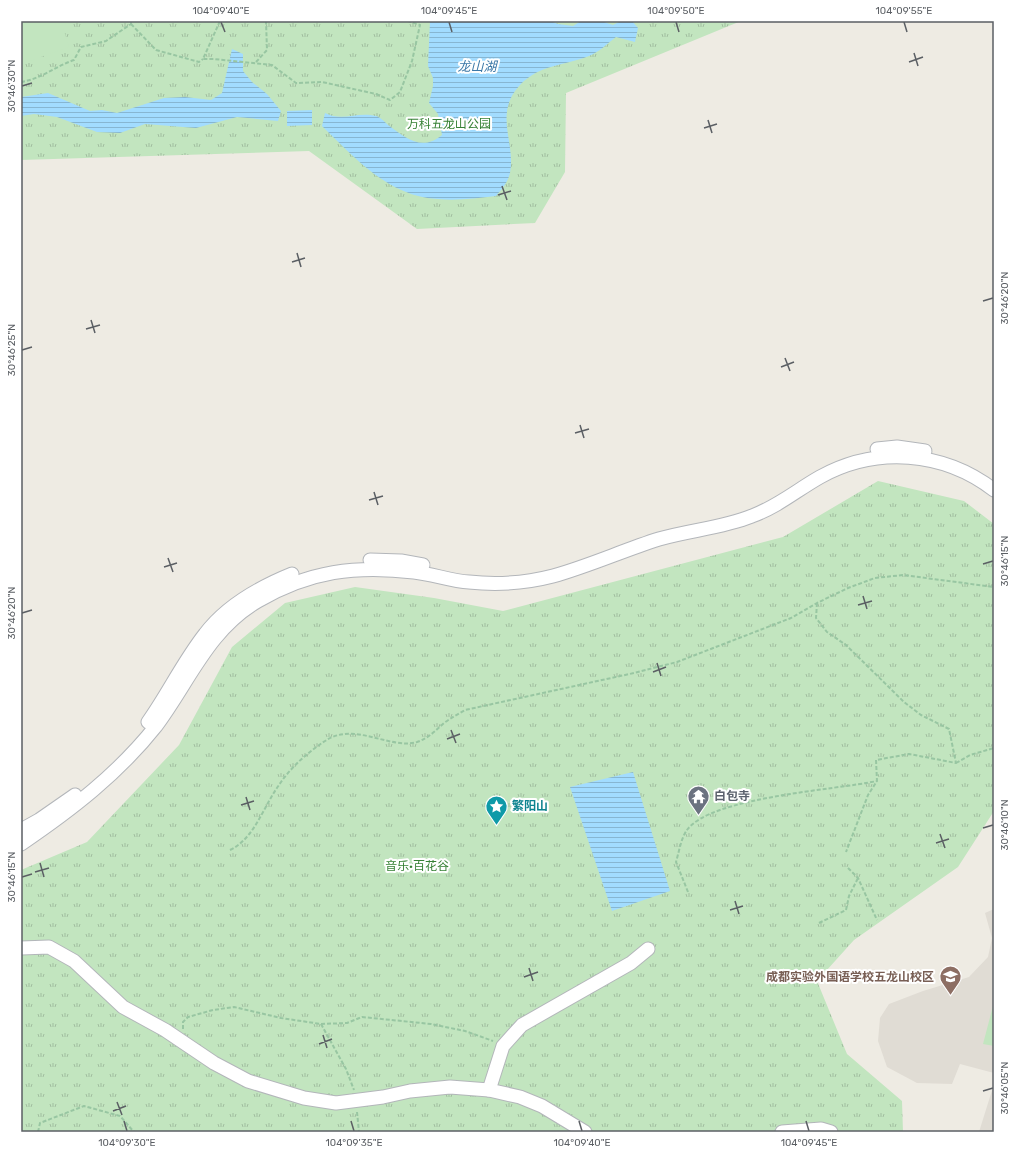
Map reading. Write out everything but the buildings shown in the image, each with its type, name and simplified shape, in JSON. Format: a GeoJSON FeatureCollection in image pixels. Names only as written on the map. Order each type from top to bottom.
{"type":"FeatureCollection","features":[{"type":"Feature","properties":{"kind":"street"},"geometry":{"type":"LineString","coordinates":[[21,830],[39,820],[98,777],[126,748],[155,713],[205,634],[218,620],[249,596],[291,574],[309,569],[363,560],[401,561],[479,575],[502,575],[551,568],[655,532],[753,508],[783,492],[832,462],[866,451],[882,448],[909,448],[954,458],[970,464],[994,480]]}},
{"type":"Feature","properties":{"kind":"street"},"geometry":{"type":"LineString","coordinates":[[21,844],[86,797],[106,780],[134,752],[170,707],[198,659],[224,627],[244,610],[293,583],[334,572],[362,569],[417,572],[467,582],[489,583],[516,583],[553,576],[662,538],[750,517],[774,506],[819,477],[857,462],[876,458],[911,457],[943,462],[980,479],[994,490]]}},
{"type":"Feature","properties":{"kind":"street"},"geometry":{"type":"LineString","coordinates":[[21,948],[49,947],[74,960],[123,1007],[165,1030],[214,1063],[248,1081],[304,1098],[336,1103],[450,1087],[489,1090],[520,1097],[542,1106],[585,1132]]}},
{"type":"Feature","properties":{"kind":"street"},"geometry":{"type":"LineString","coordinates":[[489,1090],[503,1046],[522,1025],[631,963],[648,949]]}},
{"type":"Feature","properties":{"kind":"street"},"geometry":{"type":"LineString","coordinates":[[782,1132],[821,1130],[831,1132]]}},
{"type":"Feature","properties":{"kind":"path"},"geometry":{"type":"LineString","coordinates":[[203,59],[220,21]]}},
{"type":"Feature","properties":{"kind":"path"},"geometry":{"type":"LineString","coordinates":[[256,62],[267,50],[266,21]]}},
{"type":"Feature","properties":{"kind":"path"},"geometry":{"type":"LineString","coordinates":[[21,82],[38,78],[61,65],[74,60],[81,47],[106,41],[131,22],[156,50],[199,62],[203,59],[214,59],[256,62],[272,65],[296,83],[322,82],[376,94],[390,100],[400,92],[412,62],[420,24],[408,21]]}},
{"type":"Feature","properties":{"kind":"path"},"geometry":{"type":"LineString","coordinates":[[230,850],[239,846],[248,836],[279,785],[291,771],[326,740],[339,736],[359,734],[398,743],[416,742],[430,736],[446,722],[465,710],[634,673],[677,662],[791,618],[848,588],[875,578],[903,575],[994,587]]}},
{"type":"Feature","properties":{"kind":"path"},"geometry":{"type":"LineString","coordinates":[[817,603],[816,618],[827,632],[846,645],[904,702],[921,715],[949,729],[956,763]]}},
{"type":"Feature","properties":{"kind":"path"},"geometry":{"type":"LineString","coordinates":[[846,852],[868,795],[877,782],[876,760],[909,754],[956,763],[970,755],[994,748]]}},
{"type":"Feature","properties":{"kind":"path"},"geometry":{"type":"LineString","coordinates":[[688,892],[676,862],[687,830],[704,815],[754,801],[877,782]]}},
{"type":"Feature","properties":{"kind":"path"},"geometry":{"type":"LineString","coordinates":[[848,868],[858,878],[876,920]]}},
{"type":"Feature","properties":{"kind":"path"},"geometry":{"type":"LineString","coordinates":[[820,923],[846,910],[849,896],[858,878]]}},
{"type":"Feature","properties":{"kind":"path"},"geometry":{"type":"LineString","coordinates":[[183,1043],[184,1022],[188,1017],[214,1010],[234,1007],[281,1018],[321,1024],[348,1023],[362,1017],[431,1024],[465,1031],[503,1046]]}},
{"type":"Feature","properties":{"kind":"path"},"geometry":{"type":"LineString","coordinates":[[321,1024],[354,1085],[359,1132]]}},
{"type":"Feature","properties":{"kind":"path"},"geometry":{"type":"LineString","coordinates":[[38,1132],[40,1123],[84,1106],[120,1116],[134,1132]]}},
{"type":"Feature","properties":{"kind":"shaded area","name":"成都实验外国语学校五龙山校区"},"geometry":{"type":"Polygon","coordinates":[[[994,909],[994,1073],[960,1064],[952,1084],[917,1083],[887,1067],[878,1041],[880,1018],[889,1004],[923,991],[969,977],[988,957],[992,938],[985,913],[994,909]]]}},
{"type":"Feature","properties":{"kind":"shaded area"},"geometry":{"type":"Polygon","coordinates":[[[994,1084],[994,1132],[979,1132],[994,1084]]]}},
{"type":"Feature","properties":{"kind":"green space","name":"万科五龙山公园"},"geometry":{"type":"Polygon","coordinates":[[[21,21],[741,21],[566,93],[565,172],[535,223],[417,229],[309,151],[21,160],[21,21]]]}},
{"type":"Feature","properties":{"kind":"green space"},"geometry":{"type":"Polygon","coordinates":[[[21,21],[61,21],[69,47],[21,64],[21,21]]]}},
{"type":"Feature","properties":{"kind":"green space","name":"音乐·百花谷"},"geometry":{"type":"Polygon","coordinates":[[[878,481],[964,501],[994,524],[994,811],[958,867],[854,940],[817,981],[847,1054],[902,1101],[903,1132],[21,1132],[21,870],[87,842],[179,745],[232,647],[285,603],[355,587],[434,598],[503,611],[783,537],[878,481]]]}},
{"type":"Feature","properties":{"kind":"green space"},"geometry":{"type":"Polygon","coordinates":[[[994,1002],[994,1046],[983,1044],[994,1002]]]}},
{"type":"Feature","properties":{"kind":"water","name":"龙山湖"},"geometry":{"type":"Polygon","coordinates":[[[430,21],[550,21],[558,24],[573,26],[581,21],[601,21],[613,25],[621,21],[632,21],[638,28],[635,42],[616,37],[592,55],[544,69],[528,78],[520,85],[512,96],[508,107],[507,128],[511,162],[508,179],[496,196],[445,200],[420,197],[388,183],[360,162],[322,126],[325,113],[338,117],[369,115],[379,117],[401,134],[421,143],[435,140],[442,135],[438,114],[429,103],[433,86],[433,78],[428,66],[430,21]]]}},
{"type":"Feature","properties":{"kind":"water"},"geometry":{"type":"Polygon","coordinates":[[[232,49],[243,54],[243,71],[252,82],[267,94],[281,111],[278,121],[237,117],[196,128],[145,124],[120,133],[97,132],[57,117],[34,114],[21,116],[21,97],[48,93],[90,111],[102,110],[117,113],[164,98],[185,97],[211,100],[222,93],[232,49]]]}},
{"type":"Feature","properties":{"kind":"water"},"geometry":{"type":"Polygon","coordinates":[[[312,110],[312,125],[287,126],[287,111],[312,110]]]}},
{"type":"Feature","properties":{"kind":"water"},"geometry":{"type":"Polygon","coordinates":[[[633,772],[670,891],[612,911],[570,787],[633,772]]]}},
{"type":"Feature","properties":{"kind":"place","name":"白包寺"},"geometry":{"type":"Point","coordinates":[699,816]}},
{"type":"Feature","properties":{"kind":"place","name":"繁阳山"},"geometry":{"type":"Point","coordinates":[496,826]}},
{"type":"Feature","properties":{"kind":"place","name":"成都实验外国语学校五龙山校区"},"geometry":{"type":"Point","coordinates":[950,996]}}]}
